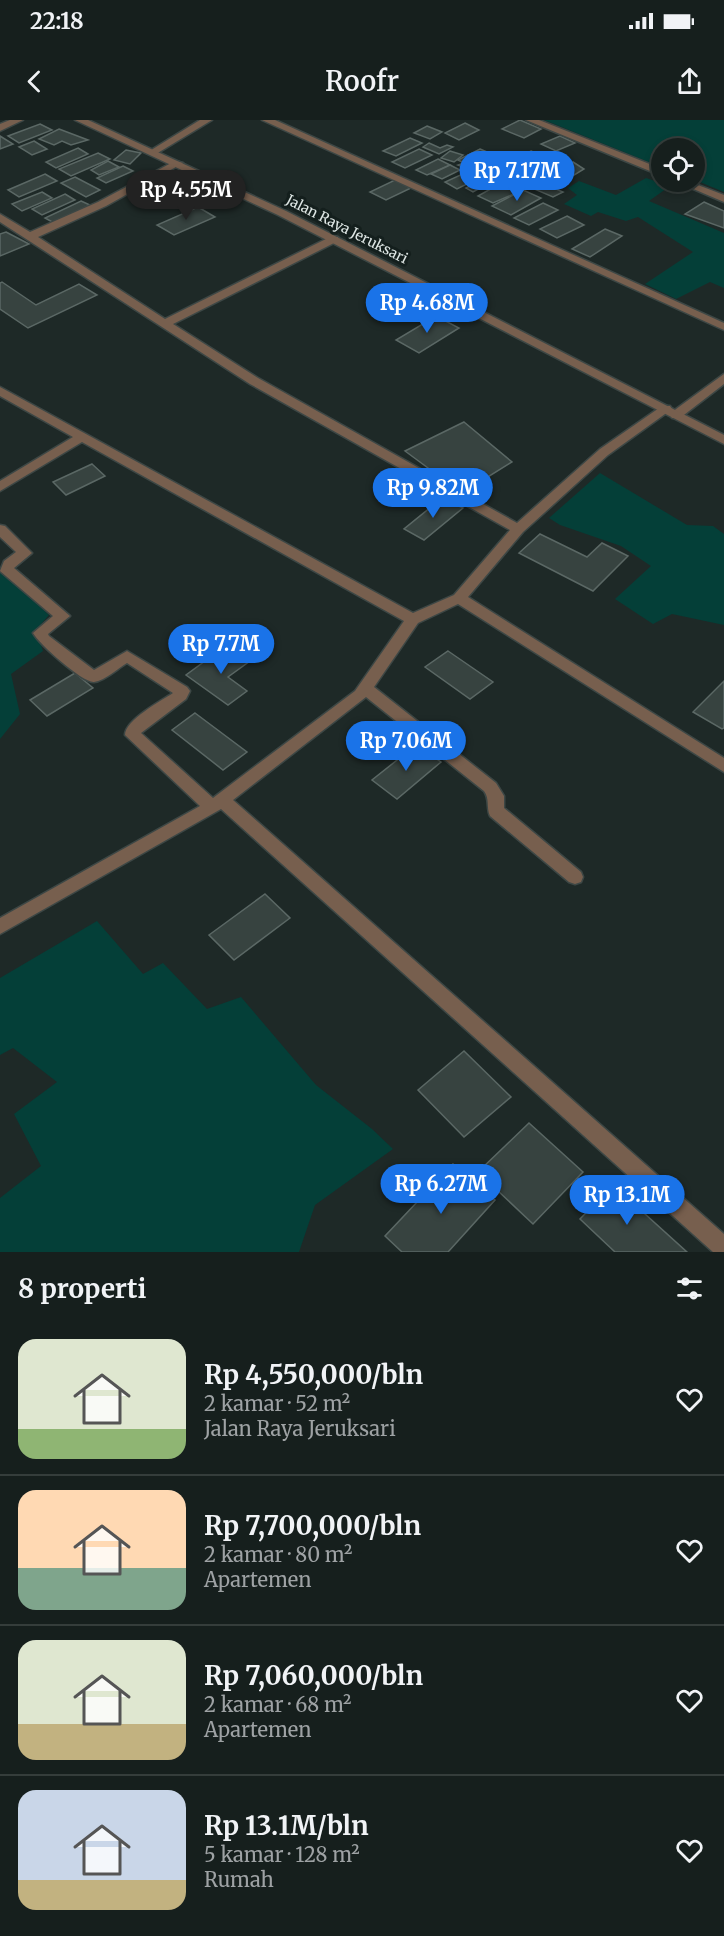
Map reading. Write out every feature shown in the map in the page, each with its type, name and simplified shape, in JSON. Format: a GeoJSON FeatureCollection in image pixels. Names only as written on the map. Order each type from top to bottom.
{"type":"FeatureCollection","features":[{"type":"Feature","properties":{"kind":"street"},"geometry":{"type":"LineString","coordinates":[[0,128],[18,120]]}},
{"type":"Feature","properties":{"kind":"street","name":"Jalan Raya Jeruksari"},"geometry":{"type":"LineString","coordinates":[[80,120],[153,152],[334,239],[724,440]]}},
{"type":"Feature","properties":{"kind":"street"},"geometry":{"type":"LineString","coordinates":[[153,152],[207,120]]}},
{"type":"Feature","properties":{"kind":"street"},"geometry":{"type":"LineString","coordinates":[[267,120],[724,327]]}},
{"type":"Feature","properties":{"kind":"street"},"geometry":{"type":"LineString","coordinates":[[531,120],[651,169]]}},
{"type":"Feature","properties":{"kind":"street"},"geometry":{"type":"LineString","coordinates":[[30,236],[102,204],[178,164]]}},
{"type":"Feature","properties":{"kind":"street"},"geometry":{"type":"LineString","coordinates":[[705,191],[724,199]]}},
{"type":"Feature","properties":{"kind":"street"},"geometry":{"type":"LineString","coordinates":[[0,217],[254,381],[518,528]]}},
{"type":"Feature","properties":{"kind":"street"},"geometry":{"type":"LineString","coordinates":[[165,323],[334,239]]}},
{"type":"Feature","properties":{"kind":"street"},"geometry":{"type":"LineString","coordinates":[[0,927],[219,803],[366,689],[413,619],[459,598],[518,528],[604,452],[724,378]]}},
{"type":"Feature","properties":{"kind":"street"},"geometry":{"type":"LineString","coordinates":[[0,391],[413,619]]}},
{"type":"Feature","properties":{"kind":"street"},"geometry":{"type":"LineString","coordinates":[[0,487],[83,436]]}},
{"type":"Feature","properties":{"kind":"street"},"geometry":{"type":"LineString","coordinates":[[0,530],[25,553],[9,564],[6,569],[63,616],[40,633],[44,640],[93,677],[127,656],[182,691],[181,695],[138,724],[133,730],[133,735],[219,803],[242,818],[724,1248]]}},
{"type":"Feature","properties":{"kind":"street"},"geometry":{"type":"LineString","coordinates":[[459,598],[724,766]]}},
{"type":"Feature","properties":{"kind":"street"},"geometry":{"type":"LineString","coordinates":[[366,689],[490,787],[495,796],[496,811],[574,877]]}},
{"type":"Feature","properties":{"kind":"green space"},"geometry":{"type":"Polygon","coordinates":[[[544,120],[724,120],[724,192],[705,184],[705,138],[651,138],[651,163],[544,120]]]}},
{"type":"Feature","properties":{"kind":"green space"},"geometry":{"type":"Polygon","coordinates":[[[646,178],[651,180],[651,192],[662,192],[649,201],[724,233],[724,288],[710,282],[676,299],[645,284],[693,252],[638,217],[626,221],[598,212],[591,216],[564,204],[577,195],[568,188],[579,181],[616,195],[646,178]]]}},
{"type":"Feature","properties":{"kind":"green space"},"geometry":{"type":"Polygon","coordinates":[[[600,473],[687,525],[713,526],[724,534],[724,625],[672,614],[653,624],[615,599],[651,566],[621,546],[560,525],[549,518],[600,473]]]}},
{"type":"Feature","properties":{"kind":"green space"},"geometry":{"type":"Polygon","coordinates":[[[0,569],[49,615],[36,630],[43,651],[11,674],[20,714],[0,739],[0,569]]]}},
{"type":"Feature","properties":{"kind":"green space"},"geometry":{"type":"Polygon","coordinates":[[[97,921],[143,974],[163,963],[207,1009],[241,997],[316,1085],[372,1129],[393,1149],[315,1205],[299,1252],[0,1252],[0,1198],[41,1166],[14,1114],[57,1082],[13,1048],[0,1055],[0,978],[97,921]]]}},
{"type":"Feature","properties":{"kind":"building"},"geometry":{"type":"Polygon","coordinates":[[[520,120],[541,129],[524,138],[502,129],[520,120]]]}},
{"type":"Feature","properties":{"kind":"building"},"geometry":{"type":"Polygon","coordinates":[[[465,123],[479,130],[459,140],[445,133],[465,123]]]}},
{"type":"Feature","properties":{"kind":"building"},"geometry":{"type":"Polygon","coordinates":[[[40,124],[52,130],[19,143],[8,136],[40,124]]]}},
{"type":"Feature","properties":{"kind":"building"},"geometry":{"type":"Polygon","coordinates":[[[427,126],[442,132],[430,139],[414,133],[427,126]]]}},
{"type":"Feature","properties":{"kind":"building"},"geometry":{"type":"Polygon","coordinates":[[[59,129],[88,140],[71,145],[62,141],[54,145],[39,139],[59,129]]]}},
{"type":"Feature","properties":{"kind":"building"},"geometry":{"type":"Polygon","coordinates":[[[0,136],[13,144],[0,149],[0,136]]]}},
{"type":"Feature","properties":{"kind":"building"},"geometry":{"type":"Polygon","coordinates":[[[560,136],[575,143],[556,151],[541,144],[560,136]]]}},
{"type":"Feature","properties":{"kind":"building"},"geometry":{"type":"Polygon","coordinates":[[[410,138],[422,143],[396,156],[383,151],[410,138]]]}},
{"type":"Feature","properties":{"kind":"building"},"geometry":{"type":"Polygon","coordinates":[[[34,141],[47,149],[32,155],[19,147],[34,141]]]}},
{"type":"Feature","properties":{"kind":"building"},"geometry":{"type":"Polygon","coordinates":[[[429,143],[440,148],[447,145],[453,147],[439,154],[423,147],[429,143]]]}},
{"type":"Feature","properties":{"kind":"building"},"geometry":{"type":"Polygon","coordinates":[[[78,148],[88,154],[56,168],[46,162],[78,148]]]}},
{"type":"Feature","properties":{"kind":"building"},"geometry":{"type":"Polygon","coordinates":[[[419,149],[432,155],[405,168],[392,162],[419,149]]]}},
{"type":"Feature","properties":{"kind":"building"},"geometry":{"type":"Polygon","coordinates":[[[480,149],[492,154],[465,168],[458,165],[464,163],[458,160],[480,149]]]}},
{"type":"Feature","properties":{"kind":"building"},"geometry":{"type":"Polygon","coordinates":[[[126,150],[141,153],[130,164],[114,160],[126,150]]]}},
{"type":"Feature","properties":{"kind":"building"},"geometry":{"type":"Polygon","coordinates":[[[450,151],[463,155],[454,162],[441,158],[450,151]]]}},
{"type":"Feature","properties":{"kind":"building"},"geometry":{"type":"Polygon","coordinates":[[[531,151],[551,160],[522,175],[502,166],[531,151]]]}},
{"type":"Feature","properties":{"kind":"building"},"geometry":{"type":"Polygon","coordinates":[[[98,153],[110,159],[71,176],[59,169],[98,153]]]}},
{"type":"Feature","properties":{"kind":"building"},"geometry":{"type":"Polygon","coordinates":[[[500,153],[515,160],[502,166],[488,160],[500,153]]]}},
{"type":"Feature","properties":{"kind":"building"},"geometry":{"type":"Polygon","coordinates":[[[438,159],[450,165],[427,175],[416,170],[438,159]]]}},
{"type":"Feature","properties":{"kind":"building"},"geometry":{"type":"Polygon","coordinates":[[[108,161],[119,167],[99,175],[91,170],[108,161]]]}},
{"type":"Feature","properties":{"kind":"building"},"geometry":{"type":"Polygon","coordinates":[[[573,162],[584,169],[558,185],[544,179],[573,162]]]}},
{"type":"Feature","properties":{"kind":"building"},"geometry":{"type":"Polygon","coordinates":[[[481,164],[491,169],[478,175],[468,170],[481,164]]]}},
{"type":"Feature","properties":{"kind":"building"},"geometry":{"type":"Polygon","coordinates":[[[450,165],[460,170],[442,179],[431,174],[450,165]]]}},
{"type":"Feature","properties":{"kind":"building"},"geometry":{"type":"Polygon","coordinates":[[[123,166],[133,171],[106,183],[97,178],[123,166]]]}},
{"type":"Feature","properties":{"kind":"building"},"geometry":{"type":"Polygon","coordinates":[[[498,171],[505,175],[473,192],[466,188],[498,171]]]}},
{"type":"Feature","properties":{"kind":"building"},"geometry":{"type":"Polygon","coordinates":[[[467,172],[479,178],[457,189],[445,182],[467,172]]]}},
{"type":"Feature","properties":{"kind":"building"},"geometry":{"type":"Polygon","coordinates":[[[45,174],[57,181],[19,197],[8,190],[45,174]]]}},
{"type":"Feature","properties":{"kind":"building"},"geometry":{"type":"Polygon","coordinates":[[[514,176],[530,183],[523,190],[493,203],[478,196],[514,176]]]}},
{"type":"Feature","properties":{"kind":"building"},"geometry":{"type":"Polygon","coordinates":[[[75,177],[100,190],[86,197],[61,183],[75,177]]]}},
{"type":"Feature","properties":{"kind":"building"},"geometry":{"type":"Polygon","coordinates":[[[395,180],[411,188],[386,200],[370,192],[395,180]]]}},
{"type":"Feature","properties":{"kind":"building"},"geometry":{"type":"Polygon","coordinates":[[[542,183],[563,192],[553,197],[532,188],[542,183]]]}},
{"type":"Feature","properties":{"kind":"building"},"geometry":{"type":"Polygon","coordinates":[[[523,190],[541,198],[511,215],[492,206],[523,190]]]}},
{"type":"Feature","properties":{"kind":"building"},"geometry":{"type":"Polygon","coordinates":[[[42,192],[52,198],[22,211],[12,204],[42,192]]]}},
{"type":"Feature","properties":{"kind":"building"},"geometry":{"type":"Polygon","coordinates":[[[65,194],[75,200],[42,215],[32,209],[65,194]]]}},
{"type":"Feature","properties":{"kind":"building"},"geometry":{"type":"Polygon","coordinates":[[[81,201],[90,205],[54,223],[45,218],[81,201]]]}},
{"type":"Feature","properties":{"kind":"building"},"geometry":{"type":"Polygon","coordinates":[[[704,202],[724,211],[724,228],[685,214],[704,202]]]}},
{"type":"Feature","properties":{"kind":"building"},"geometry":{"type":"Polygon","coordinates":[[[543,203],[558,210],[529,225],[514,218],[543,203]]]}},
{"type":"Feature","properties":{"kind":"building"},"geometry":{"type":"Polygon","coordinates":[[[198,207],[215,217],[174,235],[157,225],[198,207]]]}},
{"type":"Feature","properties":{"kind":"building"},"geometry":{"type":"Polygon","coordinates":[[[567,216],[584,225],[557,238],[540,229],[567,216]]]}},
{"type":"Feature","properties":{"kind":"building"},"geometry":{"type":"Polygon","coordinates":[[[605,229],[622,236],[590,257],[572,249],[605,229]]]}},
{"type":"Feature","properties":{"kind":"building"},"geometry":{"type":"Polygon","coordinates":[[[6,232],[29,244],[0,256],[0,234],[6,232]]]}},
{"type":"Feature","properties":{"kind":"building"},"geometry":{"type":"Polygon","coordinates":[[[2,282],[36,305],[79,284],[97,295],[28,328],[0,309],[0,283],[2,282]]]}},
{"type":"Feature","properties":{"kind":"building"},"geometry":{"type":"Polygon","coordinates":[[[436,316],[459,328],[419,353],[396,340],[436,316]]]}},
{"type":"Feature","properties":{"kind":"building"},"geometry":{"type":"Polygon","coordinates":[[[464,422],[512,462],[462,493],[405,451],[464,422]]]}},
{"type":"Feature","properties":{"kind":"building"},"geometry":{"type":"Polygon","coordinates":[[[92,464],[105,476],[66,495],[53,482],[92,464]]]}},
{"type":"Feature","properties":{"kind":"building"},"geometry":{"type":"Polygon","coordinates":[[[442,498],[463,508],[424,540],[404,529],[442,498]]]}},
{"type":"Feature","properties":{"kind":"building"},"geometry":{"type":"Polygon","coordinates":[[[540,534],[587,557],[602,543],[628,556],[593,591],[519,553],[540,534]]]}},
{"type":"Feature","properties":{"kind":"building"},"geometry":{"type":"Polygon","coordinates":[[[227,645],[250,661],[228,677],[247,691],[228,705],[186,675],[227,645]]]}},
{"type":"Feature","properties":{"kind":"building"},"geometry":{"type":"Polygon","coordinates":[[[448,651],[493,682],[470,699],[425,667],[448,651]]]}},
{"type":"Feature","properties":{"kind":"building"},"geometry":{"type":"Polygon","coordinates":[[[75,673],[93,688],[47,716],[30,700],[75,673]]]}},
{"type":"Feature","properties":{"kind":"building"},"geometry":{"type":"Polygon","coordinates":[[[724,681],[724,728],[722,729],[693,712],[724,681]]]}},
{"type":"Feature","properties":{"kind":"building"},"geometry":{"type":"Polygon","coordinates":[[[195,713],[247,752],[223,770],[172,730],[195,713]]]}},
{"type":"Feature","properties":{"kind":"building"},"geometry":{"type":"Polygon","coordinates":[[[416,745],[441,762],[397,799],[372,780],[416,745]]]}},
{"type":"Feature","properties":{"kind":"building"},"geometry":{"type":"Polygon","coordinates":[[[265,894],[290,918],[234,960],[209,935],[265,894]]]}},
{"type":"Feature","properties":{"kind":"building"},"geometry":{"type":"Polygon","coordinates":[[[464,1051],[511,1097],[464,1137],[418,1090],[464,1051]]]}},
{"type":"Feature","properties":{"kind":"building"},"geometry":{"type":"Polygon","coordinates":[[[529,1123],[583,1172],[533,1224],[478,1172],[529,1123]]]}},
{"type":"Feature","properties":{"kind":"building"},"geometry":{"type":"Polygon","coordinates":[[[453,1164],[495,1200],[448,1252],[402,1252],[385,1236],[453,1164]]]}},
{"type":"Feature","properties":{"kind":"building"},"geometry":{"type":"Polygon","coordinates":[[[613,1185],[687,1252],[615,1252],[580,1219],[613,1185]]]}}]}
